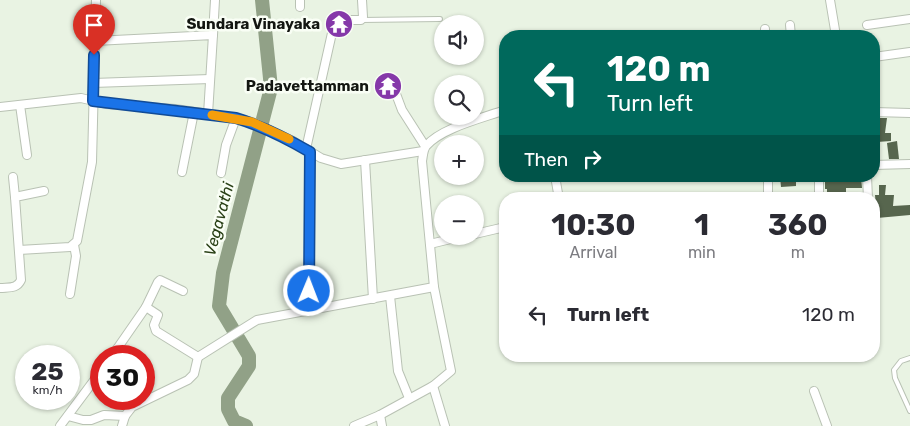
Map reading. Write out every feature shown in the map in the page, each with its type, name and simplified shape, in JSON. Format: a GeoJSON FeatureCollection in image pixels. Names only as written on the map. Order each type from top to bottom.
{"type":"FeatureCollection","features":[{"type":"Feature","properties":{"kind":"street"},"geometry":{"type":"LineString","coordinates":[[19,250],[70,247],[77,241],[90,170],[96,0]]}},
{"type":"Feature","properties":{"kind":"street"},"geometry":{"type":"LineString","coordinates":[[208,114],[216,0]]}},
{"type":"Feature","properties":{"kind":"street"},"geometry":{"type":"LineString","coordinates":[[309,311],[308,150],[334,24],[340,20],[361,20],[363,17],[362,0]]}},
{"type":"Feature","properties":{"kind":"street"},"geometry":{"type":"LineString","coordinates":[[830,0],[835,30]]}},
{"type":"Feature","properties":{"kind":"street"},"geometry":{"type":"LineString","coordinates":[[867,25],[910,19]]}},
{"type":"Feature","properties":{"kind":"street"},"geometry":{"type":"LineString","coordinates":[[790,25],[790,30]]}},
{"type":"Feature","properties":{"kind":"street"},"geometry":{"type":"LineString","coordinates":[[95,41],[213,35]]}},
{"type":"Feature","properties":{"kind":"street"},"geometry":{"type":"LineString","coordinates":[[880,56],[910,52]]}},
{"type":"Feature","properties":{"kind":"street"},"geometry":{"type":"LineString","coordinates":[[94,82],[210,79]]}},
{"type":"Feature","properties":{"kind":"street"},"geometry":{"type":"LineString","coordinates":[[354,426],[380,415],[433,386],[451,370],[434,287],[422,161],[424,149],[402,110],[393,86]]}},
{"type":"Feature","properties":{"kind":"street"},"geometry":{"type":"LineString","coordinates":[[0,107],[81,98],[236,118],[252,122],[293,141],[321,158],[341,164],[424,149],[446,132],[499,112]]}},
{"type":"Feature","properties":{"kind":"street"},"geometry":{"type":"LineString","coordinates":[[20,105],[27,156]]}},
{"type":"Feature","properties":{"kind":"street"},"geometry":{"type":"LineString","coordinates":[[182,172],[194,112]]}},
{"type":"Feature","properties":{"kind":"street"},"geometry":{"type":"LineString","coordinates":[[880,112],[910,113]]}},
{"type":"Feature","properties":{"kind":"street"},"geometry":{"type":"LineString","coordinates":[[221,173],[226,145],[236,118]]}},
{"type":"Feature","properties":{"kind":"street"},"geometry":{"type":"LineString","coordinates":[[365,160],[372,299]]}},
{"type":"Feature","properties":{"kind":"street"},"geometry":{"type":"LineString","coordinates":[[880,165],[910,164]]}},
{"type":"Feature","properties":{"kind":"street"},"geometry":{"type":"LineString","coordinates":[[0,288],[19,285],[21,280],[13,177]]}},
{"type":"Feature","properties":{"kind":"street"},"geometry":{"type":"LineString","coordinates":[[15,197],[44,191]]}},
{"type":"Feature","properties":{"kind":"street"},"geometry":{"type":"LineString","coordinates":[[484,232],[499,228]]}},
{"type":"Feature","properties":{"kind":"street"},"geometry":{"type":"LineString","coordinates":[[430,244],[434,243]]}},
{"type":"Feature","properties":{"kind":"street"},"geometry":{"type":"LineString","coordinates":[[70,294],[76,256],[74,245]]}},
{"type":"Feature","properties":{"kind":"street"},"geometry":{"type":"LineString","coordinates":[[120,345],[146,308],[160,280],[183,291]]}},
{"type":"Feature","properties":{"kind":"street"},"geometry":{"type":"LineString","coordinates":[[122,426],[125,416],[132,407],[188,380],[194,374],[198,357],[224,339],[265,318],[434,287]]}},
{"type":"Feature","properties":{"kind":"street"},"geometry":{"type":"LineString","coordinates":[[390,296],[398,372],[409,398]]}},
{"type":"Feature","properties":{"kind":"street"},"geometry":{"type":"LineString","coordinates":[[146,308],[158,314],[154,325],[156,331],[198,357]]}},
{"type":"Feature","properties":{"kind":"street"},"geometry":{"type":"LineString","coordinates":[[60,426],[90,386]]}},
{"type":"Feature","properties":{"kind":"street"},"geometry":{"type":"LineString","coordinates":[[433,386],[445,426]]}},
{"type":"Feature","properties":{"kind":"street"},"geometry":{"type":"LineString","coordinates":[[814,391],[827,426]]}},
{"type":"Feature","properties":{"kind":"street"},"geometry":{"type":"LineString","coordinates":[[68,416],[87,420],[104,415],[125,416]]}},
{"type":"Feature","properties":{"kind":"street"},"geometry":{"type":"LineString","coordinates":[[380,415],[382,426]]}},
{"type":"Feature","properties":{"kind":"lane"},"geometry":{"type":"LineString","coordinates":[[361,20],[434,19]]}},
{"type":"Feature","properties":{"kind":"lane"},"geometry":{"type":"LineString","coordinates":[[910,358],[901,361],[894,370],[895,378],[910,411]]}},
{"type":"Feature","properties":{"kind":"building"},"geometry":{"type":"Polygon","coordinates":[[[880,118],[887,118],[885,133],[891,133],[891,141],[880,142],[880,118]]]}},
{"type":"Feature","properties":{"kind":"building"},"geometry":{"type":"Polygon","coordinates":[[[897,141],[899,159],[889,159],[887,143],[897,141]]]}},
{"type":"Feature","properties":{"kind":"building"},"geometry":{"type":"Polygon","coordinates":[[[780,182],[796,182],[796,186],[781,187],[780,182]]]}},
{"type":"Feature","properties":{"kind":"building"},"geometry":{"type":"Polygon","coordinates":[[[825,182],[862,182],[862,188],[846,188],[846,192],[827,192],[827,189],[825,189],[825,182]]]}},
{"type":"Feature","properties":{"kind":"building"},"geometry":{"type":"Polygon","coordinates":[[[879,185],[886,185],[885,195],[894,195],[893,206],[910,205],[910,215],[880,218],[879,185]]]}},
{"type":"Feature","properties":{"kind":"waterway","name":"Vegavathi"},"geometry":{"type":"LineString","coordinates":[[246,426],[234,421],[228,409],[228,398],[249,366],[249,356],[219,306],[223,273],[271,88],[262,0]]}},
{"type":"Feature","properties":{"kind":"slow traffic"},"geometry":{"type":"LineString","coordinates":[[212,115],[252,122],[289,139]]}},
{"type":"Feature","properties":{"kind":"place","name":"Sundara Vinayaka"},"geometry":{"type":"Point","coordinates":[339,24]}},
{"type":"Feature","properties":{"kind":"place","name":"Padavettamman"},"geometry":{"type":"Point","coordinates":[388,86]}},
{"type":"Feature","properties":{"kind":"route"},"geometry":{"type":"LineString","coordinates":[[94,55],[93,101],[106,104],[175,109],[236,118],[252,122],[293,141],[310,152],[309,291]]}}]}
